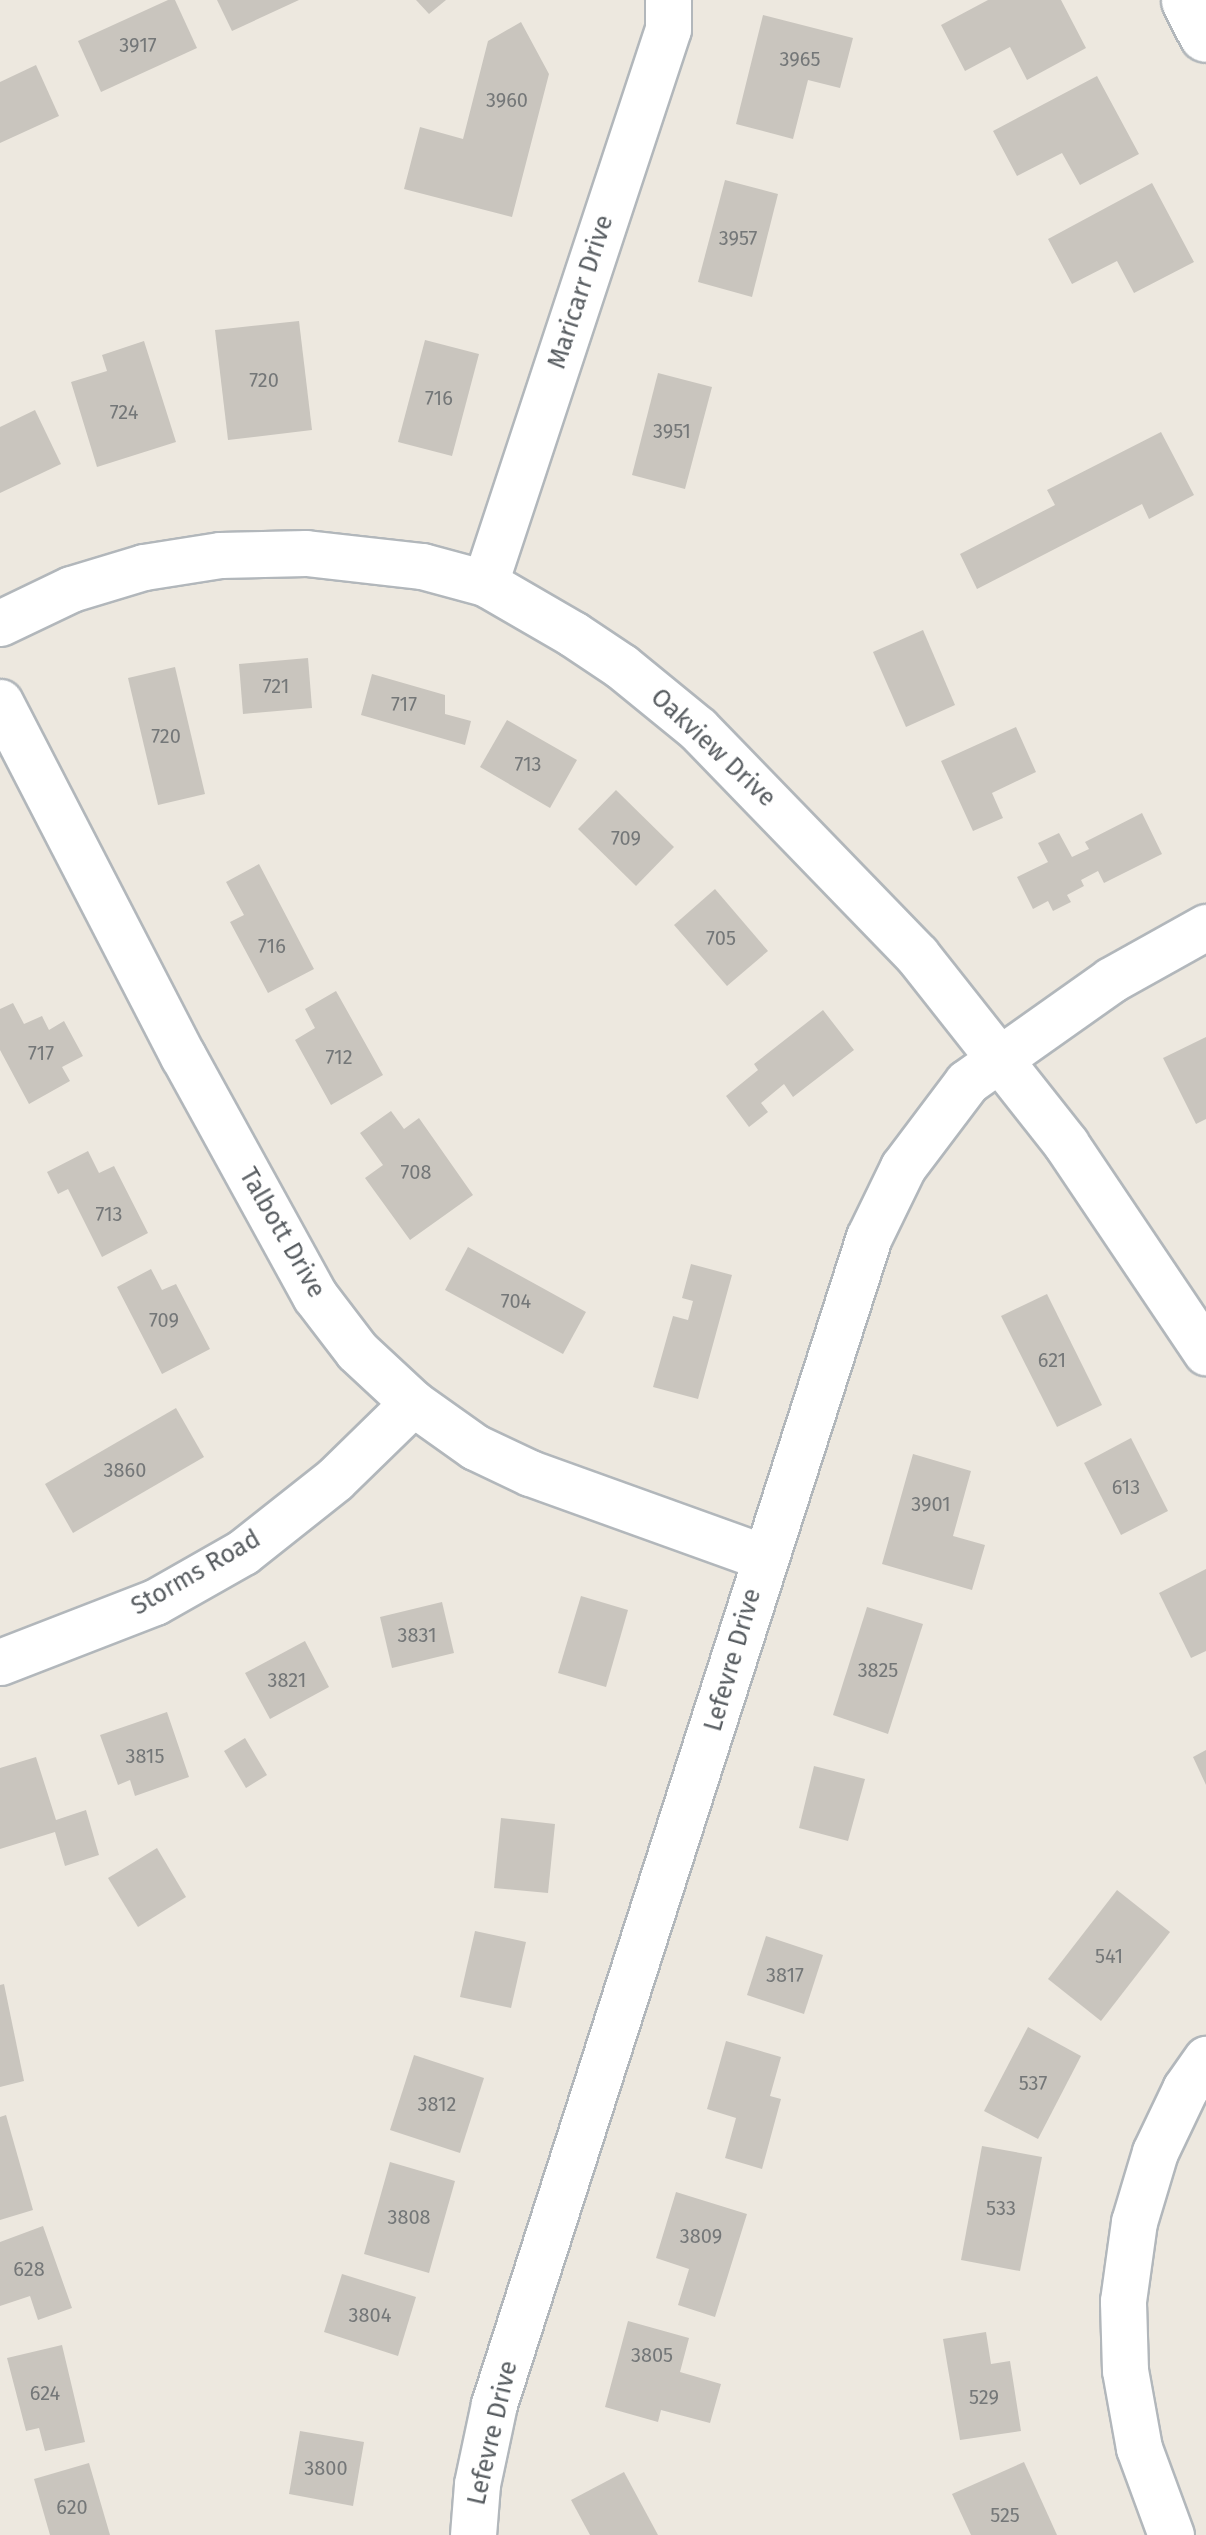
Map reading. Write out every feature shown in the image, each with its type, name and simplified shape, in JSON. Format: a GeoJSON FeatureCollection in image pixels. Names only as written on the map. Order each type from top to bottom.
{"type":"FeatureCollection","features":[{"type":"Feature","properties":{"kind":"main road"},"geometry":{"type":"LineString","coordinates":[[1188,0],[1206,34]]}},
{"type":"Feature","properties":{"kind":"street","name":"Maricarr Drive"},"geometry":{"type":"LineString","coordinates":[[485,583],[668,29],[668,0]]}},
{"type":"Feature","properties":{"kind":"street","name":"Oakview Drive"},"geometry":{"type":"LineString","coordinates":[[0,623],[89,584],[144,567],[220,554],[306,553],[422,566],[485,583],[621,666],[698,729],[905,942],[1066,1144],[1206,1352]]}},
{"type":"Feature","properties":{"kind":"street","name":"Talbott Drive"},"geometry":{"type":"LineString","coordinates":[[0,702],[183,1056],[315,1296],[356,1351],[413,1403],[475,1447],[530,1473],[664,1518],[763,1557]]}},
{"type":"Feature","properties":{"kind":"street","name":"Lefevre Drive"},"geometry":{"type":"LineString","coordinates":[[473,2535],[477,2484],[494,2404],[717,1716],[763,1557],[808,1433],[869,1237],[904,1167],[967,1082],[1110,980],[1206,928]]}},
{"type":"Feature","properties":{"kind":"street","name":"Storms Road"},"geometry":{"type":"LineString","coordinates":[[0,1662],[155,1602],[242,1552],[335,1479],[413,1403]]}},
{"type":"Feature","properties":{"kind":"street"},"geometry":{"type":"LineString","coordinates":[[1171,2535],[1139,2448],[1125,2370],[1123,2301],[1134,2222],[1155,2152],[1185,2090],[1206,2058]]}},
{"type":"Feature","properties":{"kind":"building"},"geometry":{"type":"Polygon","coordinates":[[[175,0],[197,48],[101,92],[78,41],[175,0]]]}},
{"type":"Feature","properties":{"kind":"building"},"geometry":{"type":"Polygon","coordinates":[[[217,0],[299,0],[232,31],[217,0]]]}},
{"type":"Feature","properties":{"kind":"building"},"geometry":{"type":"Polygon","coordinates":[[[416,0],[446,0],[429,14],[416,0]]]}},
{"type":"Feature","properties":{"kind":"building"},"geometry":{"type":"Polygon","coordinates":[[[988,0],[1061,0],[1086,48],[1027,80],[1010,47],[965,71],[941,25],[988,0]]]}},
{"type":"Feature","properties":{"kind":"building"},"geometry":{"type":"Polygon","coordinates":[[[763,15],[853,38],[840,88],[808,80],[793,139],[736,124],[763,15]]]}},
{"type":"Feature","properties":{"kind":"building"},"geometry":{"type":"Polygon","coordinates":[[[521,22],[549,74],[512,217],[404,189],[420,127],[463,139],[488,41],[521,22]]]}},
{"type":"Feature","properties":{"kind":"building"},"geometry":{"type":"Polygon","coordinates":[[[36,65],[59,116],[0,143],[0,82],[36,65]]]}},
{"type":"Feature","properties":{"kind":"building"},"geometry":{"type":"Polygon","coordinates":[[[1097,76],[1139,154],[1080,185],[1062,153],[1017,176],[993,131],[1097,76]]]}},
{"type":"Feature","properties":{"kind":"building"},"geometry":{"type":"Polygon","coordinates":[[[725,180],[778,194],[752,297],[698,282],[725,180]]]}},
{"type":"Feature","properties":{"kind":"building"},"geometry":{"type":"Polygon","coordinates":[[[1152,183],[1194,262],[1134,293],[1117,261],[1072,284],[1048,239],[1152,183]]]}},
{"type":"Feature","properties":{"kind":"building"},"geometry":{"type":"Polygon","coordinates":[[[299,321],[312,430],[228,440],[215,330],[299,321]]]}},
{"type":"Feature","properties":{"kind":"building"},"geometry":{"type":"Polygon","coordinates":[[[425,340],[479,354],[452,456],[398,442],[425,340]]]}},
{"type":"Feature","properties":{"kind":"building"},"geometry":{"type":"Polygon","coordinates":[[[144,341],[176,442],[97,467],[71,382],[107,371],[102,355],[144,341]]]}},
{"type":"Feature","properties":{"kind":"building"},"geometry":{"type":"Polygon","coordinates":[[[658,373],[712,387],[685,489],[632,475],[658,373]]]}},
{"type":"Feature","properties":{"kind":"building"},"geometry":{"type":"Polygon","coordinates":[[[35,410],[61,464],[0,493],[0,427],[35,410]]]}},
{"type":"Feature","properties":{"kind":"building"},"geometry":{"type":"Polygon","coordinates":[[[1161,432],[1194,495],[1149,519],[1142,504],[977,589],[960,554],[1055,505],[1047,490],[1161,432]]]}},
{"type":"Feature","properties":{"kind":"building"},"geometry":{"type":"Polygon","coordinates":[[[923,630],[955,705],[906,727],[873,652],[923,630]]]}},
{"type":"Feature","properties":{"kind":"building"},"geometry":{"type":"Polygon","coordinates":[[[308,658],[312,708],[243,714],[239,664],[308,658]]]}},
{"type":"Feature","properties":{"kind":"building"},"geometry":{"type":"Polygon","coordinates":[[[175,667],[205,794],[158,805],[128,678],[175,667]]]}},
{"type":"Feature","properties":{"kind":"building"},"geometry":{"type":"Polygon","coordinates":[[[372,674],[445,695],[445,714],[471,721],[465,745],[361,715],[372,674]]]}},
{"type":"Feature","properties":{"kind":"building"},"geometry":{"type":"Polygon","coordinates":[[[507,720],[577,760],[550,808],[480,767],[507,720]]]}},
{"type":"Feature","properties":{"kind":"building"},"geometry":{"type":"Polygon","coordinates":[[[1016,727],[1036,772],[992,793],[1003,818],[973,831],[941,761],[1016,727]]]}},
{"type":"Feature","properties":{"kind":"building"},"geometry":{"type":"Polygon","coordinates":[[[616,790],[674,847],[636,886],[578,829],[616,790]]]}},
{"type":"Feature","properties":{"kind":"building"},"geometry":{"type":"Polygon","coordinates":[[[1142,813],[1162,854],[1104,883],[1098,871],[1081,880],[1084,886],[1067,895],[1071,902],[1053,911],[1048,901],[1033,909],[1017,877],[1048,862],[1038,843],[1059,833],[1072,857],[1089,849],[1085,842],[1142,813]]]}},
{"type":"Feature","properties":{"kind":"building"},"geometry":{"type":"Polygon","coordinates":[[[259,864],[314,969],[268,993],[230,922],[244,915],[226,882],[259,864]]]}},
{"type":"Feature","properties":{"kind":"building"},"geometry":{"type":"Polygon","coordinates":[[[715,889],[768,951],[727,986],[674,925],[715,889]]]}},
{"type":"Feature","properties":{"kind":"building"},"geometry":{"type":"Polygon","coordinates":[[[336,991],[383,1075],[331,1105],[295,1040],[315,1028],[305,1009],[336,991]]]}},
{"type":"Feature","properties":{"kind":"building"},"geometry":{"type":"Polygon","coordinates":[[[13,1003],[24,1024],[42,1016],[49,1030],[64,1021],[83,1056],[62,1067],[70,1081],[29,1104],[0,1050],[0,1009],[13,1003]]]}},
{"type":"Feature","properties":{"kind":"building"},"geometry":{"type":"Polygon","coordinates":[[[823,1010],[854,1050],[793,1097],[784,1084],[761,1103],[768,1112],[749,1127],[726,1096],[758,1070],[754,1064],[823,1010]]]}},
{"type":"Feature","properties":{"kind":"building"},"geometry":{"type":"Polygon","coordinates":[[[1206,1037],[1206,1119],[1196,1124],[1163,1058],[1206,1037]]]}},
{"type":"Feature","properties":{"kind":"building"},"geometry":{"type":"Polygon","coordinates":[[[391,1111],[404,1129],[419,1118],[473,1195],[410,1240],[365,1178],[383,1165],[360,1133],[391,1111]]]}},
{"type":"Feature","properties":{"kind":"building"},"geometry":{"type":"Polygon","coordinates":[[[88,1151],[99,1173],[114,1166],[148,1233],[102,1257],[68,1189],[58,1194],[47,1172],[88,1151]]]}},
{"type":"Feature","properties":{"kind":"building"},"geometry":{"type":"Polygon","coordinates":[[[468,1247],[586,1312],[563,1354],[445,1290],[468,1247]]]}},
{"type":"Feature","properties":{"kind":"building"},"geometry":{"type":"Polygon","coordinates":[[[691,1264],[732,1275],[698,1399],[653,1387],[673,1316],[688,1320],[693,1301],[682,1298],[691,1264]]]}},
{"type":"Feature","properties":{"kind":"building"},"geometry":{"type":"Polygon","coordinates":[[[151,1269],[162,1290],[176,1284],[210,1349],[162,1374],[117,1287],[151,1269]]]}},
{"type":"Feature","properties":{"kind":"building"},"geometry":{"type":"Polygon","coordinates":[[[1047,1294],[1102,1405],[1057,1427],[1001,1316],[1047,1294]]]}},
{"type":"Feature","properties":{"kind":"building"},"geometry":{"type":"Polygon","coordinates":[[[176,1408],[204,1457],[73,1533],[45,1484],[176,1408]]]}},
{"type":"Feature","properties":{"kind":"building"},"geometry":{"type":"Polygon","coordinates":[[[1131,1438],[1168,1511],[1121,1535],[1084,1463],[1131,1438]]]}},
{"type":"Feature","properties":{"kind":"building"},"geometry":{"type":"Polygon","coordinates":[[[913,1454],[971,1471],[953,1536],[985,1545],[972,1590],[882,1564],[913,1454]]]}},
{"type":"Feature","properties":{"kind":"building"},"geometry":{"type":"Polygon","coordinates":[[[1206,1569],[1206,1651],[1191,1658],[1159,1593],[1206,1569]]]}},
{"type":"Feature","properties":{"kind":"building"},"geometry":{"type":"Polygon","coordinates":[[[581,1596],[628,1610],[606,1687],[558,1673],[581,1596]]]}},
{"type":"Feature","properties":{"kind":"building"},"geometry":{"type":"Polygon","coordinates":[[[442,1602],[454,1653],[392,1668],[380,1617],[442,1602]]]}},
{"type":"Feature","properties":{"kind":"building"},"geometry":{"type":"Polygon","coordinates":[[[867,1607],[923,1624],[888,1734],[833,1715],[867,1607]]]}},
{"type":"Feature","properties":{"kind":"building"},"geometry":{"type":"Polygon","coordinates":[[[305,1641],[329,1687],[270,1719],[245,1673],[305,1641]]]}},
{"type":"Feature","properties":{"kind":"building"},"geometry":{"type":"Polygon","coordinates":[[[167,1712],[189,1777],[135,1796],[130,1780],[118,1785],[100,1735],[167,1712]]]}},
{"type":"Feature","properties":{"kind":"building"},"geometry":{"type":"Polygon","coordinates":[[[245,1738],[267,1775],[246,1788],[224,1751],[245,1738]]]}},
{"type":"Feature","properties":{"kind":"building"},"geometry":{"type":"Polygon","coordinates":[[[1206,1750],[1206,1785],[1193,1757],[1206,1750]]]}},
{"type":"Feature","properties":{"kind":"building"},"geometry":{"type":"Polygon","coordinates":[[[36,1757],[56,1820],[86,1810],[99,1855],[65,1866],[55,1832],[0,1849],[0,1768],[36,1757]]]}},
{"type":"Feature","properties":{"kind":"building"},"geometry":{"type":"Polygon","coordinates":[[[814,1766],[865,1779],[848,1841],[799,1828],[814,1766]]]}},
{"type":"Feature","properties":{"kind":"building"},"geometry":{"type":"Polygon","coordinates":[[[501,1818],[555,1824],[548,1893],[494,1888],[501,1818]]]}},
{"type":"Feature","properties":{"kind":"building"},"geometry":{"type":"Polygon","coordinates":[[[157,1848],[186,1897],[138,1927],[108,1878],[157,1848]]]}},
{"type":"Feature","properties":{"kind":"building"},"geometry":{"type":"Polygon","coordinates":[[[1117,1890],[1170,1932],[1101,2021],[1048,1979],[1117,1890]]]}},
{"type":"Feature","properties":{"kind":"building"},"geometry":{"type":"Polygon","coordinates":[[[475,1931],[526,1942],[511,2008],[460,1997],[475,1931]]]}},
{"type":"Feature","properties":{"kind":"building"},"geometry":{"type":"Polygon","coordinates":[[[766,1936],[823,1955],[804,2014],[747,1995],[766,1936]]]}},
{"type":"Feature","properties":{"kind":"building"},"geometry":{"type":"Polygon","coordinates":[[[4,1984],[24,2081],[0,2087],[0,1985],[4,1984]]]}},
{"type":"Feature","properties":{"kind":"building"},"geometry":{"type":"Polygon","coordinates":[[[1028,2027],[1081,2056],[1038,2139],[984,2111],[1028,2027]]]}},
{"type":"Feature","properties":{"kind":"building"},"geometry":{"type":"Polygon","coordinates":[[[726,2041],[781,2057],[770,2096],[781,2099],[762,2169],[725,2158],[736,2118],[707,2109],[726,2041]]]}},
{"type":"Feature","properties":{"kind":"building"},"geometry":{"type":"Polygon","coordinates":[[[414,2055],[484,2078],[460,2153],[390,2130],[414,2055]]]}},
{"type":"Feature","properties":{"kind":"building"},"geometry":{"type":"Polygon","coordinates":[[[6,2115],[33,2210],[0,2220],[0,2117],[6,2115]]]}},
{"type":"Feature","properties":{"kind":"building"},"geometry":{"type":"Polygon","coordinates":[[[982,2146],[1042,2157],[1020,2271],[961,2260],[982,2146]]]}},
{"type":"Feature","properties":{"kind":"building"},"geometry":{"type":"Polygon","coordinates":[[[390,2162],[455,2181],[429,2273],[364,2254],[390,2162]]]}},
{"type":"Feature","properties":{"kind":"building"},"geometry":{"type":"Polygon","coordinates":[[[676,2192],[747,2214],[715,2317],[678,2305],[689,2269],[656,2258],[676,2192]]]}},
{"type":"Feature","properties":{"kind":"building"},"geometry":{"type":"Polygon","coordinates":[[[43,2226],[72,2308],[38,2320],[30,2296],[0,2306],[0,2242],[43,2226]]]}},
{"type":"Feature","properties":{"kind":"building"},"geometry":{"type":"Polygon","coordinates":[[[342,2274],[416,2297],[398,2356],[324,2332],[342,2274]]]}},
{"type":"Feature","properties":{"kind":"building"},"geometry":{"type":"Polygon","coordinates":[[[628,2321],[689,2338],[680,2372],[721,2384],[710,2423],[661,2410],[658,2422],[605,2407],[628,2321]]]}},
{"type":"Feature","properties":{"kind":"building"},"geometry":{"type":"Polygon","coordinates":[[[986,2332],[991,2364],[1010,2361],[1021,2431],[960,2440],[943,2339],[986,2332]]]}},
{"type":"Feature","properties":{"kind":"building"},"geometry":{"type":"Polygon","coordinates":[[[62,2345],[85,2442],[45,2451],[39,2428],[26,2431],[7,2358],[62,2345]]]}},
{"type":"Feature","properties":{"kind":"building"},"geometry":{"type":"Polygon","coordinates":[[[300,2431],[364,2442],[353,2506],[289,2494],[300,2431]]]}},
{"type":"Feature","properties":{"kind":"building"},"geometry":{"type":"Polygon","coordinates":[[[1024,2462],[1057,2535],[971,2535],[952,2494],[1024,2462]]]}},
{"type":"Feature","properties":{"kind":"building"},"geometry":{"type":"Polygon","coordinates":[[[89,2463],[110,2535],[50,2535],[34,2479],[89,2463]]]}},
{"type":"Feature","properties":{"kind":"building"},"geometry":{"type":"Polygon","coordinates":[[[624,2472],[658,2535],[590,2535],[571,2500],[624,2472]]]}}]}
